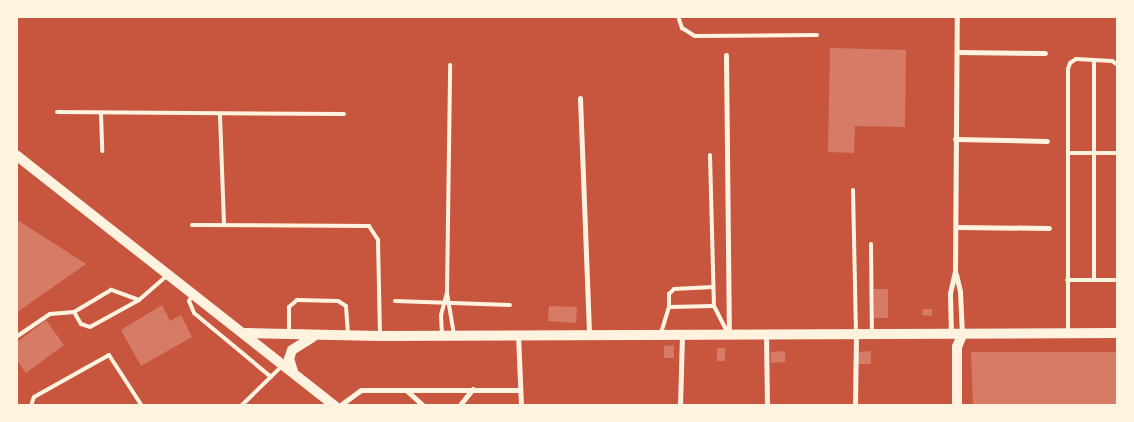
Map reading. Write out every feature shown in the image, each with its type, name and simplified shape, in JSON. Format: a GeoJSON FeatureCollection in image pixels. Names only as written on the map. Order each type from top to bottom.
{"type":"FeatureCollection","features":[{"type":"Feature","properties":{"kind":"main road"},"geometry":{"type":"LineString","coordinates":[[16,155],[194,292],[335,406]]}},
{"type":"Feature","properties":{"kind":"main road"},"geometry":{"type":"LineString","coordinates":[[246,333],[348,336],[1118,333]]}},
{"type":"Feature","properties":{"kind":"main road"},"geometry":{"type":"LineString","coordinates":[[294,373],[289,359],[292,350],[302,341],[319,335]]}},
{"type":"Feature","properties":{"kind":"main road"},"geometry":{"type":"LineString","coordinates":[[956,335],[957,406]]}},
{"type":"Feature","properties":{"kind":"street"},"geometry":{"type":"LineString","coordinates":[[956,335],[950,293],[955,272],[957,16]]}},
{"type":"Feature","properties":{"kind":"street"},"geometry":{"type":"LineString","coordinates":[[957,52],[1045,53]]}},
{"type":"Feature","properties":{"kind":"street"},"geometry":{"type":"LineString","coordinates":[[726,55],[728,334]]}},
{"type":"Feature","properties":{"kind":"street"},"geometry":{"type":"LineString","coordinates":[[580,98],[589,336]]}},
{"type":"Feature","properties":{"kind":"street"},"geometry":{"type":"LineString","coordinates":[[955,140],[1047,142]]}},
{"type":"Feature","properties":{"kind":"street"},"geometry":{"type":"LineString","coordinates":[[956,227],[1049,228]]}},
{"type":"Feature","properties":{"kind":"street"},"geometry":{"type":"LineString","coordinates":[[955,272],[960,292],[956,335]]}},
{"type":"Feature","properties":{"kind":"street"},"geometry":{"type":"LineString","coordinates":[[518,334],[518,390],[521,406]]}},
{"type":"Feature","properties":{"kind":"street"},"geometry":{"type":"LineString","coordinates":[[766,334],[767,406]]}},
{"type":"Feature","properties":{"kind":"street"},"geometry":{"type":"LineString","coordinates":[[680,406],[682,335]]}},
{"type":"Feature","properties":{"kind":"street"},"geometry":{"type":"LineString","coordinates":[[855,406],[856,335]]}},
{"type":"Feature","properties":{"kind":"street"},"geometry":{"type":"LineString","coordinates":[[405,389],[424,406]]}},
{"type":"Feature","properties":{"kind":"street"},"geometry":{"type":"LineString","coordinates":[[459,406],[473,389]]}},
{"type":"Feature","properties":{"kind":"street"},"geometry":{"type":"LineString","coordinates":[[339,406],[361,390],[518,390]]}},
{"type":"Feature","properties":{"kind":"lane"},"geometry":{"type":"LineString","coordinates":[[678,16],[682,28],[695,36],[817,35]]}},
{"type":"Feature","properties":{"kind":"lane"},"geometry":{"type":"LineString","coordinates":[[1068,334],[1068,69],[1070,62],[1076,59],[1112,61],[1118,65]]}},
{"type":"Feature","properties":{"kind":"lane"},"geometry":{"type":"LineString","coordinates":[[1094,60],[1094,280]]}},
{"type":"Feature","properties":{"kind":"lane"},"geometry":{"type":"LineString","coordinates":[[442,335],[444,302],[447,292],[450,65]]}},
{"type":"Feature","properties":{"kind":"lane"},"geometry":{"type":"LineString","coordinates":[[57,112],[220,115],[344,114]]}},
{"type":"Feature","properties":{"kind":"lane"},"geometry":{"type":"LineString","coordinates":[[101,114],[102,151]]}},
{"type":"Feature","properties":{"kind":"lane"},"geometry":{"type":"LineString","coordinates":[[220,115],[224,225]]}},
{"type":"Feature","properties":{"kind":"lane"},"geometry":{"type":"LineString","coordinates":[[1068,153],[1118,153]]}},
{"type":"Feature","properties":{"kind":"lane"},"geometry":{"type":"LineString","coordinates":[[710,155],[714,306],[728,334]]}},
{"type":"Feature","properties":{"kind":"lane"},"geometry":{"type":"LineString","coordinates":[[852,190],[856,335]]}},
{"type":"Feature","properties":{"kind":"lane"},"geometry":{"type":"LineString","coordinates":[[192,225],[369,226],[378,240],[380,336]]}},
{"type":"Feature","properties":{"kind":"lane"},"geometry":{"type":"LineString","coordinates":[[871,244],[872,335]]}},
{"type":"Feature","properties":{"kind":"lane"},"geometry":{"type":"LineString","coordinates":[[74,312],[81,324],[90,327],[139,300],[170,274]]}},
{"type":"Feature","properties":{"kind":"lane"},"geometry":{"type":"LineString","coordinates":[[1067,280],[1118,280]]}},
{"type":"Feature","properties":{"kind":"lane"},"geometry":{"type":"LineString","coordinates":[[660,335],[669,307],[669,294],[674,288],[713,287]]}},
{"type":"Feature","properties":{"kind":"lane"},"geometry":{"type":"LineString","coordinates":[[16,337],[50,314],[74,312],[111,290],[139,300]]}},
{"type":"Feature","properties":{"kind":"lane"},"geometry":{"type":"LineString","coordinates":[[194,292],[189,302],[194,313],[271,377]]}},
{"type":"Feature","properties":{"kind":"lane"},"geometry":{"type":"LineString","coordinates":[[447,292],[454,335]]}},
{"type":"Feature","properties":{"kind":"lane"},"geometry":{"type":"LineString","coordinates":[[289,334],[291,303],[320,300],[338,301],[346,306],[348,336]]}},
{"type":"Feature","properties":{"kind":"lane"},"geometry":{"type":"LineString","coordinates":[[396,301],[510,305]]}},
{"type":"Feature","properties":{"kind":"lane"},"geometry":{"type":"LineString","coordinates":[[669,307],[714,306]]}},
{"type":"Feature","properties":{"kind":"lane"},"geometry":{"type":"LineString","coordinates":[[31,406],[34,397],[109,355],[142,406]]}},
{"type":"Feature","properties":{"kind":"lane"},"geometry":{"type":"LineString","coordinates":[[241,406],[283,364]]}},
{"type":"Feature","properties":{"kind":"building"},"geometry":{"type":"Polygon","coordinates":[[[830,48],[906,50],[905,127],[855,126],[854,153],[828,152],[830,48]]]}},
{"type":"Feature","properties":{"kind":"building"},"geometry":{"type":"Polygon","coordinates":[[[16,219],[86,264],[16,313],[16,219]]]}},
{"type":"Feature","properties":{"kind":"building"},"geometry":{"type":"Polygon","coordinates":[[[874,289],[888,289],[888,318],[874,318],[874,289]]]}},
{"type":"Feature","properties":{"kind":"building"},"geometry":{"type":"Polygon","coordinates":[[[162,305],[170,321],[181,315],[192,337],[141,366],[121,330],[162,305]]]}},
{"type":"Feature","properties":{"kind":"building"},"geometry":{"type":"Polygon","coordinates":[[[549,306],[577,307],[576,323],[548,321],[549,306]]]}},
{"type":"Feature","properties":{"kind":"building"},"geometry":{"type":"Polygon","coordinates":[[[923,309],[932,309],[932,316],[922,315],[923,309]]]}},
{"type":"Feature","properties":{"kind":"building"},"geometry":{"type":"Polygon","coordinates":[[[46,320],[64,345],[26,373],[16,359],[16,343],[46,320]]]}},
{"type":"Feature","properties":{"kind":"building"},"geometry":{"type":"Polygon","coordinates":[[[674,345],[674,358],[664,358],[664,346],[674,345]]]}},
{"type":"Feature","properties":{"kind":"building"},"geometry":{"type":"Polygon","coordinates":[[[717,348],[725,348],[725,361],[717,361],[717,348]]]}},
{"type":"Feature","properties":{"kind":"building"},"geometry":{"type":"Polygon","coordinates":[[[785,351],[785,362],[771,363],[771,352],[785,351]]]}},
{"type":"Feature","properties":{"kind":"building"},"geometry":{"type":"Polygon","coordinates":[[[871,351],[871,364],[857,364],[857,352],[871,351]]]}},
{"type":"Feature","properties":{"kind":"building"},"geometry":{"type":"Polygon","coordinates":[[[971,352],[1118,352],[1118,406],[973,406],[971,352]]]}}]}
